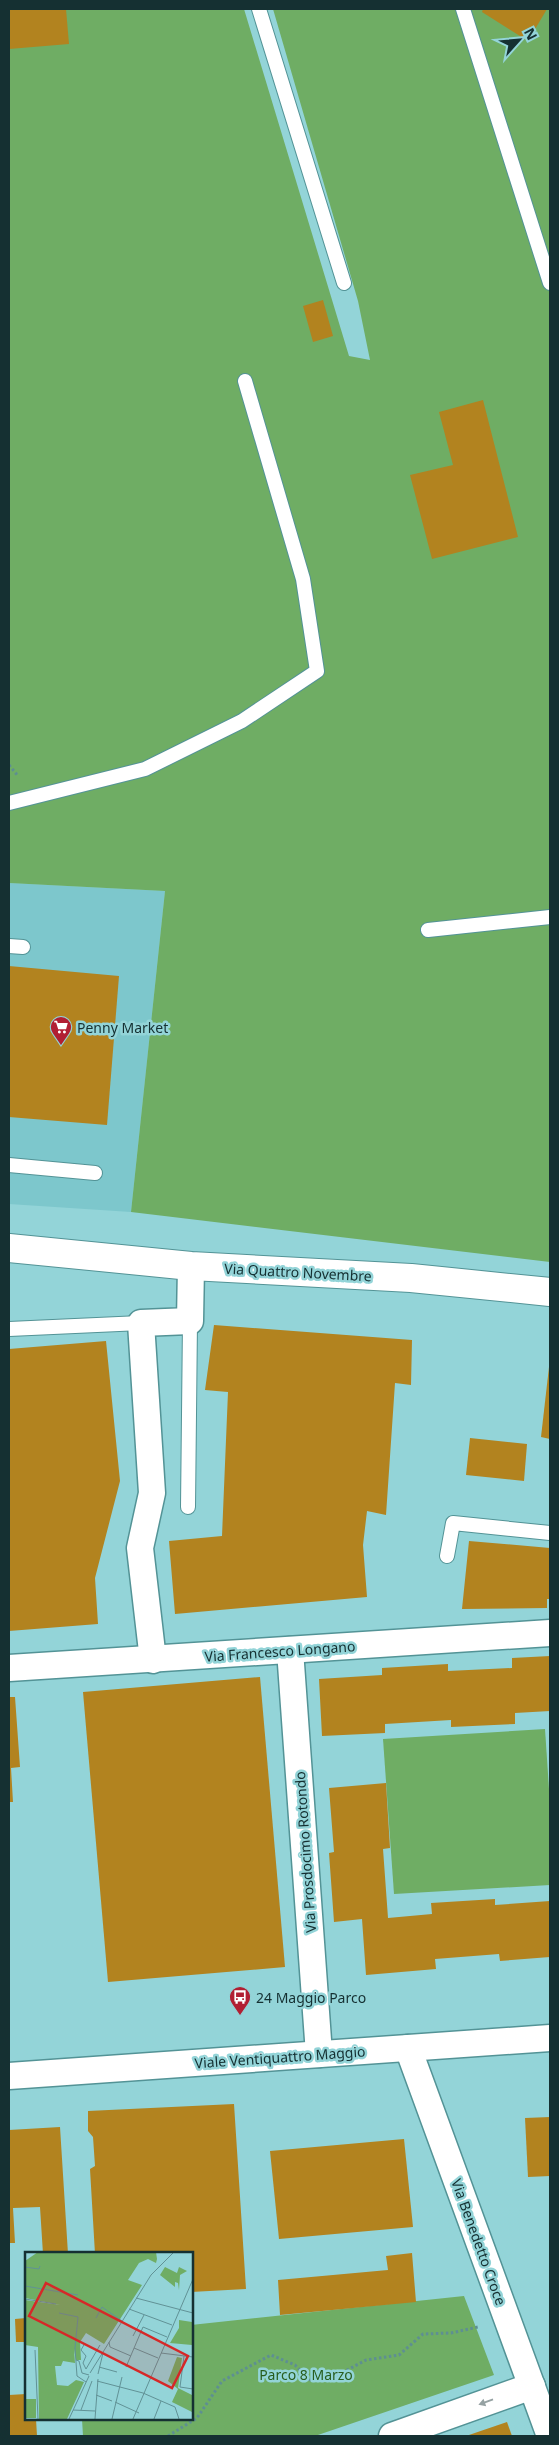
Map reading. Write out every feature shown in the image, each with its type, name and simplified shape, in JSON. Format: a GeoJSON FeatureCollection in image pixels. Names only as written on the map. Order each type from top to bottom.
{"type":"FeatureCollection","features":[{"type":"Feature","properties":{"kind":"main road","name":"Via Quattro Novembre"},"geometry":{"type":"LineString","coordinates":[[9,1248],[191,1266],[411,1278],[550,1292]]}},
{"type":"Feature","properties":{"kind":"main road","name":"Via Quattro Novembre"},"geometry":{"type":"LineString","coordinates":[[9,1261],[45,1253]]}},
{"type":"Feature","properties":{"kind":"street"},"geometry":{"type":"LineString","coordinates":[[153,1660],[140,1548],[152,1494],[141,1323],[190,1321],[191,1266]]}},
{"type":"Feature","properties":{"kind":"street","name":"Via Francesco Longano"},"geometry":{"type":"LineString","coordinates":[[9,1668],[550,1633]]}},
{"type":"Feature","properties":{"kind":"street","name":"Via Prosdocimo Rotondo"},"geometry":{"type":"LineString","coordinates":[[290,1650],[319,2054]]}},
{"type":"Feature","properties":{"kind":"street","name":"Viale Ventiquattro Maggio"},"geometry":{"type":"LineString","coordinates":[[9,2076],[550,2038]]}},
{"type":"Feature","properties":{"kind":"street","name":"Via Benedetto Croce"},"geometry":{"type":"LineString","coordinates":[[408,2048],[550,2436]]}},
{"type":"Feature","properties":{"kind":"street"},"geometry":{"type":"LineString","coordinates":[[408,2434],[532,2386]]}},
{"type":"Feature","properties":{"kind":"lane"},"geometry":{"type":"LineString","coordinates":[[259,9],[344,283]]}},
{"type":"Feature","properties":{"kind":"lane"},"geometry":{"type":"LineString","coordinates":[[462,9],[550,283]]}},
{"type":"Feature","properties":{"kind":"lane"},"geometry":{"type":"LineString","coordinates":[[9,804],[145,769],[242,721],[317,671],[303,579],[245,381]]}},
{"type":"Feature","properties":{"kind":"lane"},"geometry":{"type":"LineString","coordinates":[[428,930],[550,917]]}},
{"type":"Feature","properties":{"kind":"lane"},"geometry":{"type":"LineString","coordinates":[[9,1165],[95,1174]]}},
{"type":"Feature","properties":{"kind":"lane"},"geometry":{"type":"LineString","coordinates":[[188,1507],[190,1321]]}},
{"type":"Feature","properties":{"kind":"lane"},"geometry":{"type":"LineString","coordinates":[[9,1329],[141,1323]]}},
{"type":"Feature","properties":{"kind":"lane"},"geometry":{"type":"LineString","coordinates":[[446,1556],[453,1522],[550,1532]]}},
{"type":"Feature","properties":{"kind":"path"},"geometry":{"type":"LineString","coordinates":[[168,2436],[197,2418],[208,2398],[222,2382],[271,2355],[295,2366],[310,2380],[334,2377],[366,2360],[399,2355],[424,2334],[451,2333],[506,2317]]}},
{"type":"Feature","properties":{"kind":"shaded area"},"geometry":{"type":"Polygon","coordinates":[[[9,883],[165,891],[131,1212],[9,1204],[9,883]]]}},
{"type":"Feature","properties":{"kind":"green space"},"geometry":{"type":"Polygon","coordinates":[[[9,9],[244,9],[349,356],[370,360],[358,301],[273,9],[550,9],[550,1262],[131,1212],[165,891],[9,883],[9,9]]]}},
{"type":"Feature","properties":{"kind":"green space"},"geometry":{"type":"Polygon","coordinates":[[[545,1729],[550,1804],[550,1885],[394,1894],[383,1739],[545,1729]]]}},
{"type":"Feature","properties":{"kind":"green space","name":"Parco 8 Marzo"},"geometry":{"type":"Polygon","coordinates":[[[464,2296],[494,2375],[315,2436],[83,2436],[82,2420],[192,2420],[192,2325],[464,2296]]]}},
{"type":"Feature","properties":{"kind":"building"},"geometry":{"type":"Polygon","coordinates":[[[9,9],[66,9],[69,44],[9,49],[9,9]]]}},
{"type":"Feature","properties":{"kind":"building"},"geometry":{"type":"Polygon","coordinates":[[[483,9],[547,9],[528,41],[482,12],[483,9]]]}},
{"type":"Feature","properties":{"kind":"building"},"geometry":{"type":"Polygon","coordinates":[[[323,300],[333,336],[313,342],[303,306],[323,300]]]}},
{"type":"Feature","properties":{"kind":"building"},"geometry":{"type":"Polygon","coordinates":[[[483,400],[518,537],[432,559],[410,475],[453,465],[439,412],[483,400]]]}},
{"type":"Feature","properties":{"kind":"building","name":"Penny Market"},"geometry":{"type":"Polygon","coordinates":[[[9,966],[119,976],[107,1125],[9,1117],[9,966]]]}},
{"type":"Feature","properties":{"kind":"building"},"geometry":{"type":"Polygon","coordinates":[[[214,1325],[412,1340],[411,1385],[395,1383],[386,1515],[367,1511],[363,1545],[367,1597],[175,1614],[169,1541],[222,1536],[228,1392],[205,1390],[214,1325]]]}},
{"type":"Feature","properties":{"kind":"building"},"geometry":{"type":"Polygon","coordinates":[[[106,1341],[120,1481],[95,1578],[98,1624],[9,1631],[9,1349],[106,1341]]]}},
{"type":"Feature","properties":{"kind":"building"},"geometry":{"type":"Polygon","coordinates":[[[550,1367],[550,1439],[541,1437],[550,1367]]]}},
{"type":"Feature","properties":{"kind":"building"},"geometry":{"type":"Polygon","coordinates":[[[470,1438],[527,1444],[524,1481],[466,1475],[470,1438]]]}},
{"type":"Feature","properties":{"kind":"building"},"geometry":{"type":"Polygon","coordinates":[[[469,1541],[550,1548],[550,1599],[547,1599],[547,1608],[462,1609],[469,1541]]]}},
{"type":"Feature","properties":{"kind":"building"},"geometry":{"type":"Polygon","coordinates":[[[550,1656],[550,1711],[515,1713],[515,1724],[451,1727],[451,1720],[385,1724],[385,1733],[322,1736],[319,1679],[382,1675],[382,1668],[448,1664],[448,1671],[512,1668],[512,1658],[550,1656]]]}},
{"type":"Feature","properties":{"kind":"building"},"geometry":{"type":"Polygon","coordinates":[[[260,1677],[285,1967],[108,1982],[83,1692],[260,1677]]]}},
{"type":"Feature","properties":{"kind":"building"},"geometry":{"type":"Polygon","coordinates":[[[9,1697],[15,1697],[20,1767],[11,1768],[13,1802],[9,1802],[9,1697]]]}},
{"type":"Feature","properties":{"kind":"building"},"geometry":{"type":"Polygon","coordinates":[[[386,1783],[390,1848],[383,1849],[388,1918],[432,1914],[431,1903],[495,1899],[495,1905],[550,1901],[550,1957],[500,1961],[499,1954],[435,1959],[436,1969],[366,1975],[362,1919],[334,1922],[329,1853],[334,1852],[329,1788],[386,1783]]]}},
{"type":"Feature","properties":{"kind":"building"},"geometry":{"type":"Polygon","coordinates":[[[234,2104],[246,2289],[192,2292],[192,2252],[95,2252],[90,2169],[95,2166],[93,2137],[88,2131],[88,2111],[234,2104]]]}},
{"type":"Feature","properties":{"kind":"building"},"geometry":{"type":"Polygon","coordinates":[[[550,2117],[550,2176],[528,2177],[525,2118],[550,2117]]]}},
{"type":"Feature","properties":{"kind":"building"},"geometry":{"type":"Polygon","coordinates":[[[60,2127],[68,2252],[43,2252],[40,2207],[13,2208],[15,2243],[9,2243],[9,2130],[60,2127]]]}},
{"type":"Feature","properties":{"kind":"building"},"geometry":{"type":"Polygon","coordinates":[[[404,2139],[413,2227],[279,2239],[270,2151],[404,2139]]]}},
{"type":"Feature","properties":{"kind":"building"},"geometry":{"type":"Polygon","coordinates":[[[412,2253],[416,2302],[280,2315],[278,2280],[388,2270],[386,2256],[412,2253]]]}},
{"type":"Feature","properties":{"kind":"building"},"geometry":{"type":"Polygon","coordinates":[[[25,2318],[25,2342],[16,2342],[15,2319],[25,2318]]]}},
{"type":"Feature","properties":{"kind":"building"},"geometry":{"type":"Polygon","coordinates":[[[25,2394],[25,2420],[36,2420],[37,2436],[9,2436],[9,2395],[25,2394]]]}},
{"type":"Feature","properties":{"kind":"building"},"geometry":{"type":"Polygon","coordinates":[[[507,2422],[512,2436],[466,2436],[507,2422]]]}},
{"type":"Feature","properties":{"kind":"place","name":"Penny Market"},"geometry":{"type":"Point","coordinates":[61,1046]}},
{"type":"Feature","properties":{"kind":"place","name":"24 Maggio Parco"},"geometry":{"type":"Point","coordinates":[240,2016]}}]}
